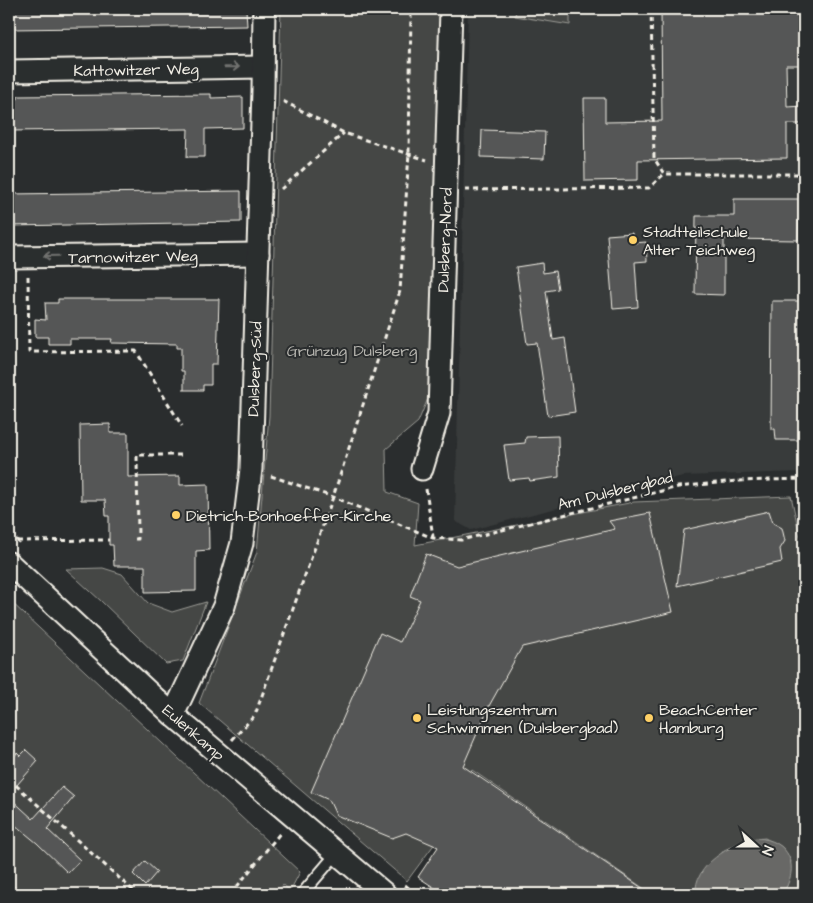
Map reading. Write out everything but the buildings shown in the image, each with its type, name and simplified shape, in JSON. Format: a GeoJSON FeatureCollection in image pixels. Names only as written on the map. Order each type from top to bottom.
{"type":"FeatureCollection","features":[{"type":"Feature","properties":{"kind":"street","name":"Dulsberg-Süd"},"geometry":{"type":"LineString","coordinates":[[173,715],[224,606],[242,543],[251,469],[264,9]]}},
{"type":"Feature","properties":{"kind":"street","name":"Dulsberg-Nord"},"geometry":{"type":"LineString","coordinates":[[422,469],[439,413],[451,9]]}},
{"type":"Feature","properties":{"kind":"street","name":"Kattowitzer Weg"},"geometry":{"type":"LineString","coordinates":[[9,70],[263,67]]}},
{"type":"Feature","properties":{"kind":"street","name":"Tarnowitzer Weg"},"geometry":{"type":"LineString","coordinates":[[19,257],[258,254]]}},
{"type":"Feature","properties":{"kind":"street","name":"Eulenkamp"},"geometry":{"type":"LineString","coordinates":[[9,563],[173,715],[337,853],[393,889]]}},
{"type":"Feature","properties":{"kind":"lane"},"geometry":{"type":"LineString","coordinates":[[302,894],[337,853]]}},
{"type":"Feature","properties":{"kind":"path"},"geometry":{"type":"LineString","coordinates":[[227,732],[234,738],[255,715],[333,497],[400,291],[409,153],[412,9]]}},
{"type":"Feature","properties":{"kind":"path"},"geometry":{"type":"LineString","coordinates":[[651,9],[654,158],[664,174]]}},
{"type":"Feature","properties":{"kind":"path"},"geometry":{"type":"LineString","coordinates":[[263,90],[344,133],[409,153]]}},
{"type":"Feature","properties":{"kind":"path"},"geometry":{"type":"LineString","coordinates":[[258,208],[344,133]]}},
{"type":"Feature","properties":{"kind":"path"},"geometry":{"type":"LineString","coordinates":[[446,191],[649,188],[664,174],[804,174]]}},
{"type":"Feature","properties":{"kind":"path"},"geometry":{"type":"LineString","coordinates":[[19,257],[28,352],[136,351],[182,426]]}},
{"type":"Feature","properties":{"kind":"path"},"geometry":{"type":"LineString","coordinates":[[135,539],[138,539],[137,455],[182,455]]}},
{"type":"Feature","properties":{"kind":"path","name":"Am Dulsbergbad"},"geometry":{"type":"LineString","coordinates":[[251,469],[333,497],[434,538],[461,540],[678,487],[736,481],[804,479]]}},
{"type":"Feature","properties":{"kind":"path"},"geometry":{"type":"LineString","coordinates":[[422,469],[434,538]]}},
{"type":"Feature","properties":{"kind":"path"},"geometry":{"type":"LineString","coordinates":[[9,532],[24,547]]}},
{"type":"Feature","properties":{"kind":"path"},"geometry":{"type":"LineString","coordinates":[[17,541],[109,540]]}},
{"type":"Feature","properties":{"kind":"path"},"geometry":{"type":"LineString","coordinates":[[9,779],[137,894]]}},
{"type":"Feature","properties":{"kind":"path"},"geometry":{"type":"LineString","coordinates":[[231,894],[294,817]]}},
{"type":"Feature","properties":{"kind":"path"},"geometry":{"type":"LineString","coordinates":[[393,889],[416,894]]}},
{"type":"Feature","properties":{"kind":"shaded area","name":"Stadtteilschule Alter Teichweg"},"geometry":{"type":"Polygon","coordinates":[[[468,9],[804,9],[804,472],[683,476],[471,530],[455,521],[468,9]]]}},
{"type":"Feature","properties":{"kind":"shaded area"},"geometry":{"type":"Polygon","coordinates":[[[756,838],[777,844],[784,849],[789,857],[791,874],[782,894],[696,894],[697,884],[707,865],[725,851],[756,838]]]}},
{"type":"Feature","properties":{"kind":"green space","name":"Grünzug Dulsberg"},"geometry":{"type":"Polygon","coordinates":[[[281,9],[442,9],[432,389],[418,422],[386,449],[387,492],[418,503],[415,545],[634,502],[791,496],[804,555],[804,894],[782,894],[787,886],[791,861],[782,847],[765,838],[748,840],[724,850],[696,889],[696,894],[652,894],[472,770],[447,827],[407,881],[199,703],[257,552],[269,416],[281,9]]]}},
{"type":"Feature","properties":{"kind":"green space"},"geometry":{"type":"Polygon","coordinates":[[[516,9],[570,9],[570,25],[515,16],[516,9]]]}},
{"type":"Feature","properties":{"kind":"green space"},"geometry":{"type":"Polygon","coordinates":[[[103,568],[122,574],[148,603],[172,612],[206,602],[183,661],[166,664],[66,569],[103,568]]]}},
{"type":"Feature","properties":{"kind":"green space"},"geometry":{"type":"Polygon","coordinates":[[[9,600],[300,872],[290,891],[283,885],[275,894],[24,894],[9,882],[9,600]]]}},
{"type":"Feature","properties":{"kind":"place","name":"Stadtteilschule Alter Teichweg"},"geometry":{"type":"Point","coordinates":[633,240]}},
{"type":"Feature","properties":{"kind":"place","name":"Dietrich-Bonhoeffer-Kirche"},"geometry":{"type":"Point","coordinates":[176,515]}},
{"type":"Feature","properties":{"kind":"place","name":"Leistungszentrum Schwimmen (Dulsbergbad)"},"geometry":{"type":"Point","coordinates":[417,718]}},
{"type":"Feature","properties":{"kind":"place","name":"BeachCenter Hamburg"},"geometry":{"type":"Point","coordinates":[649,718]}}]}
